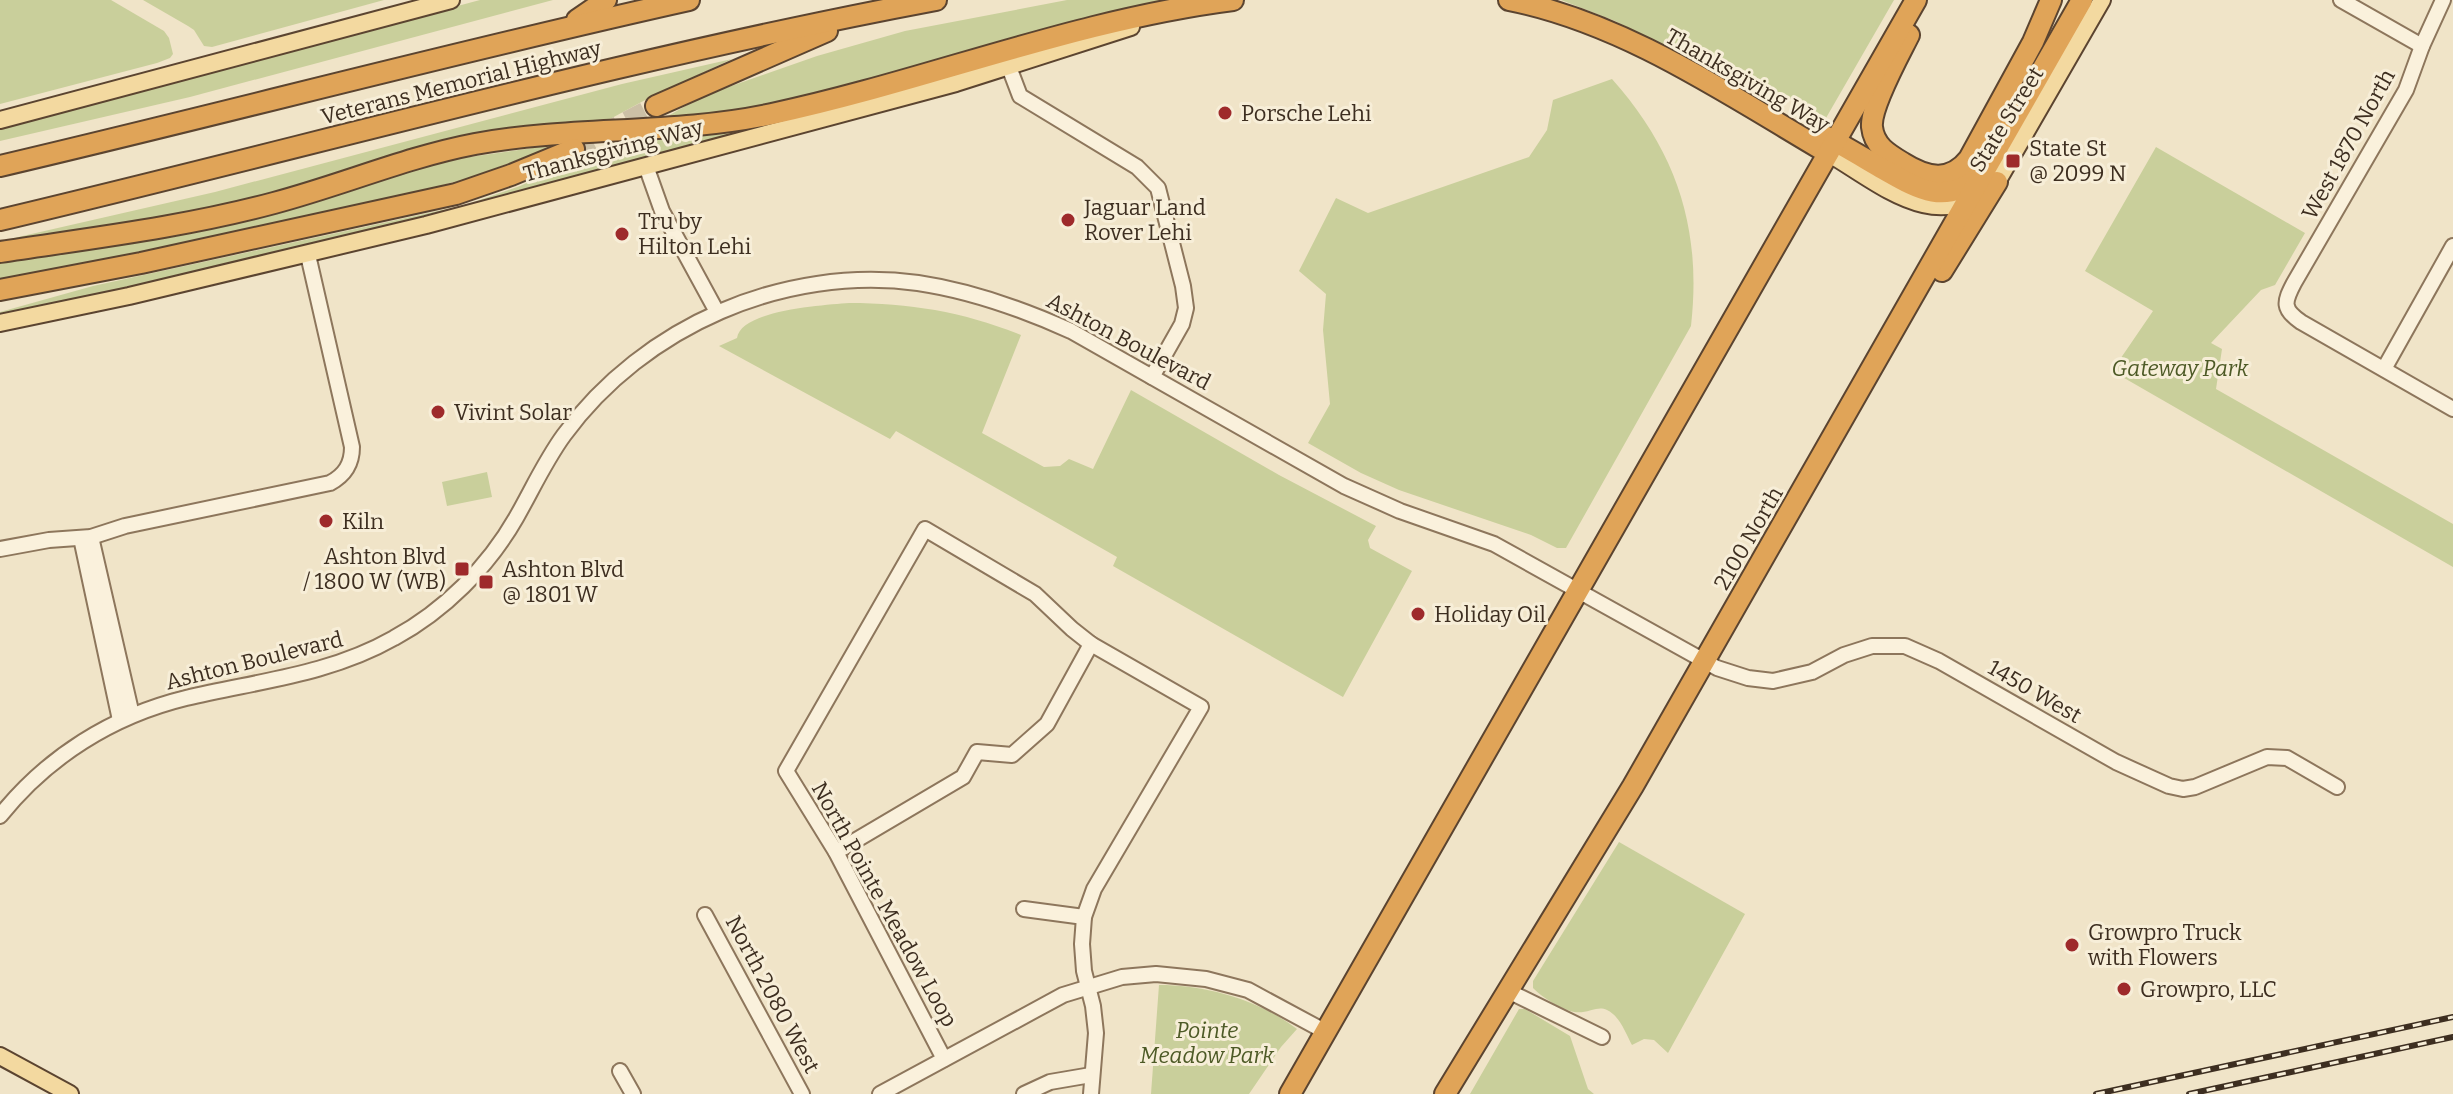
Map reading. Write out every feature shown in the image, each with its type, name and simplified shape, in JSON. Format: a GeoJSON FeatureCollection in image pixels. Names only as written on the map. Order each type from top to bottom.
{"type":"FeatureCollection","features":[{"type":"Feature","properties":{"kind":"highway"},"geometry":{"type":"LineString","coordinates":[[567,27],[606,0]]}},
{"type":"Feature","properties":{"kind":"highway","name":"Veterans Memorial Highway"},"geometry":{"type":"LineString","coordinates":[[0,166],[689,0]]}},
{"type":"Feature","properties":{"kind":"highway","name":"Veterans Memorial Highway"},"geometry":{"type":"LineString","coordinates":[[0,220],[219,168],[374,126],[871,12],[936,0]]}},
{"type":"Feature","properties":{"kind":"highway"},"geometry":{"type":"LineString","coordinates":[[0,252],[204,219],[276,202],[436,153],[476,144],[565,132],[616,131],[771,114],[1129,19],[1231,0]]}},
{"type":"Feature","properties":{"kind":"highway","name":"Thanksgiving Way"},"geometry":{"type":"LineString","coordinates":[[1509,0],[1589,23],[1637,44],[1688,72],[1750,93],[1832,147],[1928,192],[1962,188],[1990,172]]}},
{"type":"Feature","properties":{"kind":"highway"},"geometry":{"type":"LineString","coordinates":[[1290,1094],[1916,0]]}},
{"type":"Feature","properties":{"kind":"highway"},"geometry":{"type":"LineString","coordinates":[[1928,0],[1876,107],[1872,127],[1876,141],[1886,153],[1919,173],[1932,177],[1952,173],[1969,159],[2033,42],[2049,6]]}},
{"type":"Feature","properties":{"kind":"highway","name":"2100 North"},"geometry":{"type":"LineString","coordinates":[[1445,1094],[1633,786],[1966,203],[1990,172],[2082,0]]}},
{"type":"Feature","properties":{"kind":"highway"},"geometry":{"type":"LineString","coordinates":[[1836,431],[1897,345],[1990,172],[2003,122],[2028,73],[2049,6]]}},
{"type":"Feature","properties":{"kind":"highway"},"geometry":{"type":"LineString","coordinates":[[656,106],[871,12]]}},
{"type":"Feature","properties":{"kind":"highway"},"geometry":{"type":"LineString","coordinates":[[0,290],[141,263],[456,194],[574,149]]}},
{"type":"Feature","properties":{"kind":"highway"},"geometry":{"type":"LineString","coordinates":[[0,303],[141,263]]}},
{"type":"Feature","properties":{"kind":"main road"},"geometry":{"type":"LineString","coordinates":[[0,120],[451,0]]}},
{"type":"Feature","properties":{"kind":"main road","name":"Thanksgiving Way"},"geometry":{"type":"LineString","coordinates":[[0,323],[308,255],[1009,67],[1129,28],[1231,0]]}},
{"type":"Feature","properties":{"kind":"main road","name":"State Street"},"geometry":{"type":"LineString","coordinates":[[1990,172],[2102,0]]}},
{"type":"Feature","properties":{"kind":"main road"},"geometry":{"type":"LineString","coordinates":[[1832,147],[1917,204],[1943,208],[1966,203]]}},
{"type":"Feature","properties":{"kind":"main road"},"geometry":{"type":"LineString","coordinates":[[0,1056],[70,1094]]}},
{"type":"Feature","properties":{"kind":"street"},"geometry":{"type":"LineString","coordinates":[[2341,0],[2422,46]]}},
{"type":"Feature","properties":{"kind":"street","name":"West 1870 North"},"geometry":{"type":"LineString","coordinates":[[2384,369],[2290,314],[2286,306],[2287,296],[2406,90],[2443,0]]}},
{"type":"Feature","properties":{"kind":"street"},"geometry":{"type":"LineString","coordinates":[[1009,67],[1020,96],[1137,167],[1158,188],[1186,308],[1182,324],[1152,377]]}},
{"type":"Feature","properties":{"kind":"street"},"geometry":{"type":"LineString","coordinates":[[646,166],[669,226],[717,312]]}},
{"type":"Feature","properties":{"kind":"street"},"geometry":{"type":"LineString","coordinates":[[2453,246],[2384,369],[2453,409]]}},
{"type":"Feature","properties":{"kind":"street"},"geometry":{"type":"LineString","coordinates":[[0,549],[49,540],[86,538],[125,526],[330,483],[347,470],[352,447],[308,255]]}},
{"type":"Feature","properties":{"kind":"street","name":"Ashton Boulevard"},"geometry":{"type":"LineString","coordinates":[[0,816],[54,761],[84,740],[126,718],[185,698],[309,673],[343,663],[388,642],[424,619],[475,574],[495,550],[562,437],[624,370],[658,345],[717,312],[762,296],[811,285],[875,280],[915,283],[970,293],[1034,314],[1071,331],[1363,495],[1494,544],[1704,662]]}},
{"type":"Feature","properties":{"kind":"street","name":"North Pointe Meadow Loop"},"geometry":{"type":"LineString","coordinates":[[944,1059],[836,852],[786,771],[925,529],[1035,594],[1091,644]]}},
{"type":"Feature","properties":{"kind":"street"},"geometry":{"type":"LineString","coordinates":[[86,538],[126,718]]}},
{"type":"Feature","properties":{"kind":"street"},"geometry":{"type":"LineString","coordinates":[[836,852],[963,777],[977,752],[1012,755],[1047,724],[1091,644],[1201,707],[1094,889],[1084,917],[1082,957],[1096,1033],[1091,1094]]}},
{"type":"Feature","properties":{"kind":"street","name":"1450 West"},"geometry":{"type":"LineString","coordinates":[[1704,662],[1748,678],[1773,681],[1812,672],[1844,655],[1872,646],[1905,646],[1939,661],[2116,762],[2169,786],[2183,789],[2195,787],[2267,757],[2287,758],[2337,787]]}},
{"type":"Feature","properties":{"kind":"street"},"geometry":{"type":"LineString","coordinates":[[1024,909],[1084,917]]}},
{"type":"Feature","properties":{"kind":"street","name":"North 2080 West"},"geometry":{"type":"LineString","coordinates":[[705,915],[802,1094]]}},
{"type":"Feature","properties":{"kind":"street"},"geometry":{"type":"LineString","coordinates":[[880,1094],[1045,1004],[1088,986],[1122,977],[1156,974],[1206,979],[1248,990],[1326,1032]]}},
{"type":"Feature","properties":{"kind":"street"},"geometry":{"type":"LineString","coordinates":[[1508,991],[1602,1037]]}},
{"type":"Feature","properties":{"kind":"street"},"geometry":{"type":"LineString","coordinates":[[620,1071],[633,1094]]}},
{"type":"Feature","properties":{"kind":"street"},"geometry":{"type":"LineString","coordinates":[[1024,1094],[1050,1082],[1091,1075]]}},
{"type":"Feature","properties":{"kind":"green space"},"geometry":{"type":"Polygon","coordinates":[[[0,0],[111,0],[164,31],[173,54],[157,63],[0,104],[0,0]]]}},
{"type":"Feature","properties":{"kind":"green space"},"geometry":{"type":"Polygon","coordinates":[[[143,0],[384,0],[212,47],[204,46],[194,30],[143,0]]]}},
{"type":"Feature","properties":{"kind":"green space"},"geometry":{"type":"Polygon","coordinates":[[[480,0],[553,0],[190,97],[0,141],[0,129],[480,0]]]}},
{"type":"Feature","properties":{"kind":"green space"},"geometry":{"type":"Polygon","coordinates":[[[1067,0],[1161,0],[1021,35],[995,49],[771,107],[661,120],[703,96],[817,56],[905,31],[1067,0]]]}},
{"type":"Feature","properties":{"kind":"green space"},"geometry":{"type":"Polygon","coordinates":[[[1561,0],[1894,0],[1826,118],[1773,90],[1697,62],[1615,21],[1561,0]]]}},
{"type":"Feature","properties":{"kind":"green space"},"geometry":{"type":"Polygon","coordinates":[[[732,59],[599,125],[227,209],[15,242],[14,238],[215,192],[622,84],[732,59]]]}},
{"type":"Feature","properties":{"kind":"green space"},"geometry":{"type":"Polygon","coordinates":[[[1612,79],[1653,135],[1680,194],[1692,257],[1691,326],[1566,548],[1557,548],[1531,535],[1399,490],[1308,443],[1330,404],[1323,330],[1326,294],[1299,271],[1336,198],[1368,213],[1529,157],[1547,130],[1553,100],[1612,79]]]}},
{"type":"Feature","properties":{"kind":"green space"},"geometry":{"type":"Polygon","coordinates":[[[765,124],[278,256],[0,316],[0,312],[93,286],[465,205],[520,186],[621,139],[765,124]]]}},
{"type":"Feature","properties":{"kind":"green space"},"geometry":{"type":"Polygon","coordinates":[[[560,144],[454,184],[401,198],[0,283],[0,257],[456,159],[560,144]]]}},
{"type":"Feature","properties":{"kind":"green space","name":"Gateway Park"},"geometry":{"type":"Polygon","coordinates":[[[2156,147],[2305,233],[2275,285],[2261,290],[2211,343],[2222,349],[2216,389],[2453,524],[2453,567],[2112,371],[2153,311],[2085,271],[2156,147]]]}},
{"type":"Feature","properties":{"kind":"green space"},"geometry":{"type":"Polygon","coordinates":[[[849,303],[936,310],[979,320],[1021,335],[982,433],[1044,467],[1060,466],[1069,459],[1093,469],[1131,390],[1279,475],[1376,526],[1368,540],[1370,548],[1412,571],[1343,697],[1113,566],[1117,557],[896,431],[890,439],[719,346],[737,338],[742,329],[753,321],[768,315],[849,303]]]}},
{"type":"Feature","properties":{"kind":"green space"},"geometry":{"type":"Polygon","coordinates":[[[487,472],[492,497],[447,506],[442,482],[487,472]]]}},
{"type":"Feature","properties":{"kind":"green space"},"geometry":{"type":"Polygon","coordinates":[[[1619,842],[1745,914],[1668,1053],[1654,1040],[1644,1039],[1632,1045],[1619,1021],[1607,1010],[1570,1011],[1549,1001],[1533,988],[1533,981],[1619,842]]]}},
{"type":"Feature","properties":{"kind":"green space","name":"Pointe Meadow Park"},"geometry":{"type":"Polygon","coordinates":[[[1159,985],[1232,996],[1266,1010],[1297,1029],[1249,1094],[1151,1094],[1159,985]]]}},
{"type":"Feature","properties":{"kind":"green space"},"geometry":{"type":"Polygon","coordinates":[[[1519,1009],[1525,1009],[1570,1036],[1588,1089],[1594,1094],[1470,1094],[1519,1009]]]}},
{"type":"Feature","properties":{"kind":"tunnel"},"geometry":{"type":"LineString","coordinates":[[574,149],[656,106]]}},
{"type":"Feature","properties":{"kind":"railway"},"geometry":{"type":"LineString","coordinates":[[2096,1094],[2453,1017]]}},
{"type":"Feature","properties":{"kind":"railway"},"geometry":{"type":"LineString","coordinates":[[2189,1094],[2453,1037]]}},
{"type":"Feature","properties":{"kind":"place","name":"Porsche Lehi"},"geometry":{"type":"Point","coordinates":[1225,113]}},
{"type":"Feature","properties":{"kind":"place","name":"State St @ 2099 N"},"geometry":{"type":"Point","coordinates":[2013,161]}},
{"type":"Feature","properties":{"kind":"place","name":"Jaguar Land Rover Lehi"},"geometry":{"type":"Point","coordinates":[1068,220]}},
{"type":"Feature","properties":{"kind":"place","name":"Tru by Hilton Lehi"},"geometry":{"type":"Point","coordinates":[622,234]}},
{"type":"Feature","properties":{"kind":"place","name":"Vivint Solar"},"geometry":{"type":"Point","coordinates":[438,412]}},
{"type":"Feature","properties":{"kind":"place","name":"Kiln"},"geometry":{"type":"Point","coordinates":[326,521]}},
{"type":"Feature","properties":{"kind":"place","name":"Ashton Blvd / 1800 W (WB)"},"geometry":{"type":"Point","coordinates":[462,569]}},
{"type":"Feature","properties":{"kind":"place","name":"Ashton Blvd @ 1801 W"},"geometry":{"type":"Point","coordinates":[486,582]}},
{"type":"Feature","properties":{"kind":"place","name":"Holiday Oil"},"geometry":{"type":"Point","coordinates":[1418,614]}},
{"type":"Feature","properties":{"kind":"place","name":"Growpro Truck with Flowers"},"geometry":{"type":"Point","coordinates":[2072,945]}},
{"type":"Feature","properties":{"kind":"place","name":"Growpro, LLC"},"geometry":{"type":"Point","coordinates":[2124,989]}}]}
